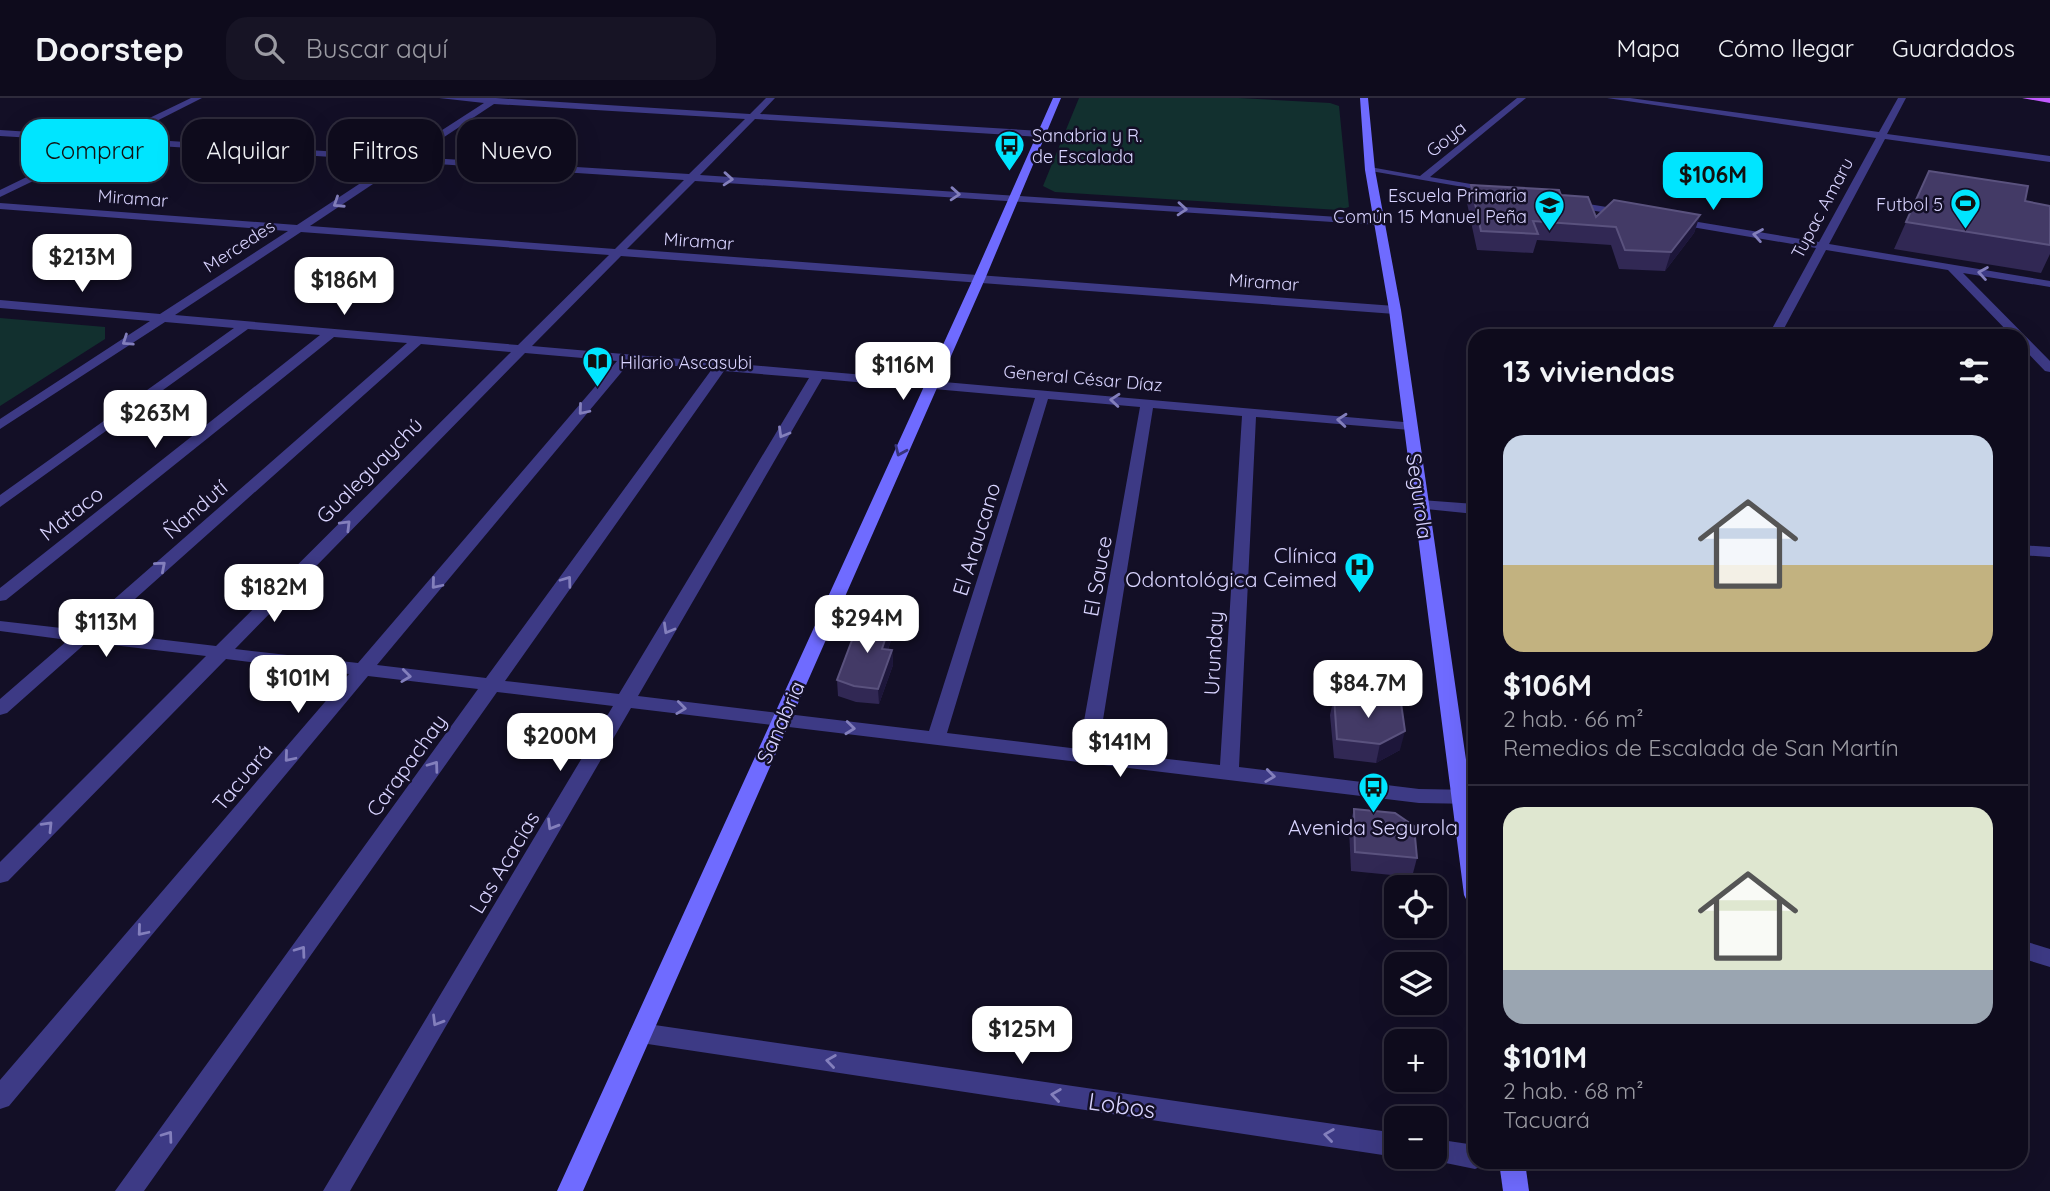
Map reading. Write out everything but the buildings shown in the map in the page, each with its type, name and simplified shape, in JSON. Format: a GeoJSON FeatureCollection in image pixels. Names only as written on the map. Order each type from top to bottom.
{"type":"FeatureCollection","features":[{"type":"Feature","properties":{"kind":"main road"},"geometry":{"type":"LineString","coordinates":[[2026,98],[2050,100]]}},
{"type":"Feature","properties":{"kind":"street"},"geometry":{"type":"LineString","coordinates":[[154,119],[198,98]]}},
{"type":"Feature","properties":{"kind":"street"},"geometry":{"type":"LineString","coordinates":[[443,98],[495,99],[1041,134]]}},
{"type":"Feature","properties":{"kind":"street","name":"Gualeguaychú"},"geometry":{"type":"LineString","coordinates":[[0,875],[771,98]]}},
{"type":"Feature","properties":{"kind":"street","name":"Sanabria"},"geometry":{"type":"LineString","coordinates":[[570,1191],[979,279],[1057,98]]}},
{"type":"Feature","properties":{"kind":"street","name":"Segurola"},"geometry":{"type":"LineString","coordinates":[[1364,98],[1370,170],[1395,310],[1421,505],[1468,797]]}},
{"type":"Feature","properties":{"kind":"street","name":"Goya"},"geometry":{"type":"LineString","coordinates":[[1422,179],[1522,98]]}},
{"type":"Feature","properties":{"kind":"street"},"geometry":{"type":"LineString","coordinates":[[1611,98],[2050,159]]}},
{"type":"Feature","properties":{"kind":"street","name":"Tupac Amaru"},"geometry":{"type":"LineString","coordinates":[[1780,329],[1821,246],[1902,98]]}},
{"type":"Feature","properties":{"kind":"street","name":"Mercedes"},"geometry":{"type":"LineString","coordinates":[[443,134],[495,99]]}},
{"type":"Feature","properties":{"kind":"street"},"geometry":{"type":"LineString","coordinates":[[0,133],[21,134]]}},
{"type":"Feature","properties":{"kind":"street"},"geometry":{"type":"LineString","coordinates":[[168,144],[328,154]]}},
{"type":"Feature","properties":{"kind":"street"},"geometry":{"type":"LineString","coordinates":[[443,161],[1380,222]]}},
{"type":"Feature","properties":{"kind":"street"},"geometry":{"type":"LineString","coordinates":[[1370,170],[1505,193]]}},
{"type":"Feature","properties":{"kind":"street"},"geometry":{"type":"LineString","coordinates":[[0,194],[25,182]]}},
{"type":"Feature","properties":{"kind":"street","name":"Mercedes"},"geometry":{"type":"LineString","coordinates":[[0,425],[370,182]]}},
{"type":"Feature","properties":{"kind":"street"},"geometry":{"type":"LineString","coordinates":[[1560,202],[1642,216]]}},
{"type":"Feature","properties":{"kind":"street","name":"Miramar"},"geometry":{"type":"LineString","coordinates":[[0,206],[1395,310]]}},
{"type":"Feature","properties":{"kind":"street"},"geometry":{"type":"LineString","coordinates":[[1656,218],[2050,284]]}},
{"type":"Feature","properties":{"kind":"street"},"geometry":{"type":"LineString","coordinates":[[1952,268],[2012,329]]}},
{"type":"Feature","properties":{"kind":"street","name":"General César Díaz"},"geometry":{"type":"LineString","coordinates":[[0,304],[1410,426]]}},
{"type":"Feature","properties":{"kind":"street"},"geometry":{"type":"LineString","coordinates":[[0,502],[246,325]]}},
{"type":"Feature","properties":{"kind":"street","name":"Mataco"},"geometry":{"type":"LineString","coordinates":[[0,596],[332,332]]}},
{"type":"Feature","properties":{"kind":"street","name":"Ñandutí"},"geometry":{"type":"LineString","coordinates":[[0,709],[418,340]]}},
{"type":"Feature","properties":{"kind":"street"},"geometry":{"type":"LineString","coordinates":[[2028,344],[2044,357],[2050,368]]}},
{"type":"Feature","properties":{"kind":"street","name":"Tacuará"},"geometry":{"type":"LineString","coordinates":[[0,1098],[627,358]]}},
{"type":"Feature","properties":{"kind":"street","name":"Carapachay"},"geometry":{"type":"LineString","coordinates":[[128,1191],[721,366]]}},
{"type":"Feature","properties":{"kind":"street","name":"Las Acacias"},"geometry":{"type":"LineString","coordinates":[[336,1191],[818,374]]}},
{"type":"Feature","properties":{"kind":"street","name":"El Araucano"},"geometry":{"type":"LineString","coordinates":[[936,738],[1043,394]]}},
{"type":"Feature","properties":{"kind":"street","name":"El Sauce"},"geometry":{"type":"LineString","coordinates":[[1088,755],[1147,403]]}},
{"type":"Feature","properties":{"kind":"street","name":"Urunday"},"geometry":{"type":"LineString","coordinates":[[1229,771],[1249,412]]}},
{"type":"Feature","properties":{"kind":"street"},"geometry":{"type":"LineString","coordinates":[[1421,505],[1468,508]]}},
{"type":"Feature","properties":{"kind":"street"},"geometry":{"type":"LineString","coordinates":[[2028,550],[2050,552]]}},
{"type":"Feature","properties":{"kind":"street"},"geometry":{"type":"LineString","coordinates":[[0,626],[217,654],[1229,771],[1419,796],[1468,797]]}},
{"type":"Feature","properties":{"kind":"street"},"geometry":{"type":"LineString","coordinates":[[2028,951],[2050,958]]}},
{"type":"Feature","properties":{"kind":"street","name":"Lobos"},"geometry":{"type":"LineString","coordinates":[[641,1033],[1384,1143]]}},
{"type":"Feature","properties":{"kind":"street"},"geometry":{"type":"LineString","coordinates":[[1447,1153],[1468,1156]]}},
{"type":"Feature","properties":{"kind":"street"},"geometry":{"type":"LineString","coordinates":[[1512,1169],[1516,1191]]}},
{"type":"Feature","properties":{"kind":"green space"},"geometry":{"type":"Polygon","coordinates":[[[1079,98],[1239,98],[1330,103],[1339,106],[1349,207],[1339,210],[1055,192],[1043,186],[1079,98]]]}},
{"type":"Feature","properties":{"kind":"green space"},"geometry":{"type":"Polygon","coordinates":[[[0,318],[105,327],[105,339],[0,406],[0,318]]]}},
{"type":"Feature","properties":{"kind":"place","name":"Sanabria y R. de Escalada"},"geometry":{"type":"Point","coordinates":[1009,172]}},
{"type":"Feature","properties":{"kind":"place","name":"Futbol 5"},"geometry":{"type":"Point","coordinates":[1966,231]}},
{"type":"Feature","properties":{"kind":"place","name":"Escuela Primaria Común 15 Manuel Peña"},"geometry":{"type":"Point","coordinates":[1550,232]}},
{"type":"Feature","properties":{"kind":"place","name":"Hilario Ascasubi"},"geometry":{"type":"Point","coordinates":[597,389]}},
{"type":"Feature","properties":{"kind":"place","name":"Clínica Odontológica Ceimed"},"geometry":{"type":"Point","coordinates":[1360,594]}},
{"type":"Feature","properties":{"kind":"place","name":"Avenida Segurola"},"geometry":{"type":"Point","coordinates":[1373,814]}}]}
